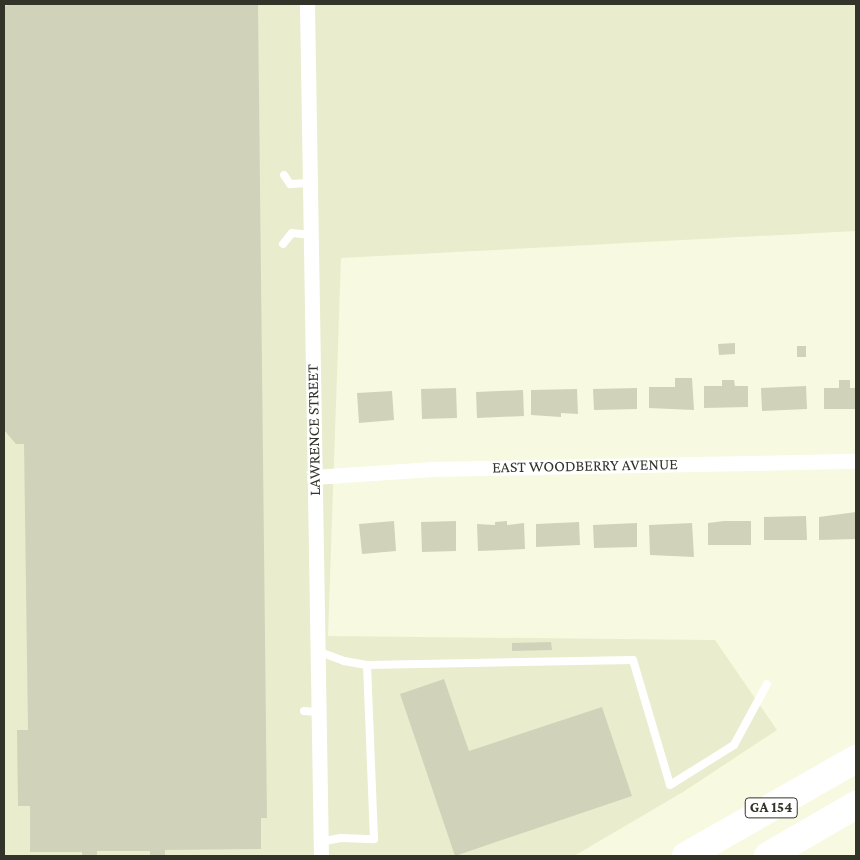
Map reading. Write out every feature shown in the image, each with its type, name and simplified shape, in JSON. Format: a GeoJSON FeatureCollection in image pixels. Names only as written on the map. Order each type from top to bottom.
{"type":"FeatureCollection","features":[{"type":"Feature","properties":{"kind":"highway","name":"GA 154"},"geometry":{"type":"LineString","coordinates":[[686,856],[856,759]]}},
{"type":"Feature","properties":{"kind":"highway","name":"GA 154"},"geometry":{"type":"LineString","coordinates":[[768,856],[856,805]]}},
{"type":"Feature","properties":{"kind":"street","name":"LAWRENCE STREET"},"geometry":{"type":"LineString","coordinates":[[307,4],[317,650],[311,711],[320,849]]}},
{"type":"Feature","properties":{"kind":"street","name":"EAST WOODBERRY AVENUE"},"geometry":{"type":"LineString","coordinates":[[314,477],[432,469],[856,461]]}},
{"type":"Feature","properties":{"kind":"lane"},"geometry":{"type":"LineString","coordinates":[[284,175],[290,184],[310,183]]}},
{"type":"Feature","properties":{"kind":"lane"},"geometry":{"type":"LineString","coordinates":[[283,244],[292,233],[310,235]]}},
{"type":"Feature","properties":{"kind":"lane"},"geometry":{"type":"LineString","coordinates":[[317,650],[344,661],[367,665],[632,660],[670,785],[734,745],[767,684]]}},
{"type":"Feature","properties":{"kind":"lane"},"geometry":{"type":"LineString","coordinates":[[320,849],[341,838],[374,840],[367,665]]}},
{"type":"Feature","properties":{"kind":"shaded area"},"geometry":{"type":"Polygon","coordinates":[[[4,4],[856,4],[856,231],[341,258],[328,636],[715,640],[777,730],[683,792],[574,856],[4,856],[4,4]]]}},
{"type":"Feature","properties":{"kind":"building"},"geometry":{"type":"Polygon","coordinates":[[[15,4],[258,4],[267,818],[261,818],[261,849],[165,850],[165,856],[150,856],[150,851],[97,851],[97,856],[82,856],[82,852],[30,852],[30,806],[18,806],[17,730],[28,730],[24,444],[16,444],[4,430],[4,6],[15,4]]]}},
{"type":"Feature","properties":{"kind":"building"},"geometry":{"type":"Polygon","coordinates":[[[735,343],[735,354],[719,355],[718,344],[735,343]]]}},
{"type":"Feature","properties":{"kind":"building"},"geometry":{"type":"Polygon","coordinates":[[[797,346],[806,346],[806,357],[797,357],[797,346]]]}},
{"type":"Feature","properties":{"kind":"building"},"geometry":{"type":"Polygon","coordinates":[[[675,378],[692,378],[694,410],[649,408],[649,387],[675,387],[675,378]]]}},
{"type":"Feature","properties":{"kind":"building"},"geometry":{"type":"Polygon","coordinates":[[[722,380],[734,380],[735,386],[748,386],[748,407],[704,408],[704,386],[722,386],[722,380]]]}},
{"type":"Feature","properties":{"kind":"building"},"geometry":{"type":"Polygon","coordinates":[[[839,380],[850,380],[850,388],[856,388],[856,409],[824,409],[824,388],[839,388],[839,380]]]}},
{"type":"Feature","properties":{"kind":"building"},"geometry":{"type":"Polygon","coordinates":[[[806,386],[807,409],[762,411],[761,388],[806,386]]]}},
{"type":"Feature","properties":{"kind":"building"},"geometry":{"type":"Polygon","coordinates":[[[456,388],[457,418],[422,419],[421,389],[456,388]]]}},
{"type":"Feature","properties":{"kind":"building"},"geometry":{"type":"Polygon","coordinates":[[[637,388],[637,409],[594,410],[593,389],[637,388]]]}},
{"type":"Feature","properties":{"kind":"building"},"geometry":{"type":"Polygon","coordinates":[[[577,389],[578,414],[561,413],[561,417],[531,415],[531,390],[577,389]]]}},
{"type":"Feature","properties":{"kind":"building"},"geometry":{"type":"Polygon","coordinates":[[[523,390],[524,416],[477,418],[476,392],[523,390]]]}},
{"type":"Feature","properties":{"kind":"building"},"geometry":{"type":"Polygon","coordinates":[[[392,391],[394,420],[359,423],[357,393],[392,391]]]}},
{"type":"Feature","properties":{"kind":"building"},"geometry":{"type":"Polygon","coordinates":[[[856,512],[856,539],[819,540],[819,517],[856,512]]]}},
{"type":"Feature","properties":{"kind":"building"},"geometry":{"type":"Polygon","coordinates":[[[806,516],[807,540],[764,540],[764,517],[806,516]]]}},
{"type":"Feature","properties":{"kind":"building"},"geometry":{"type":"Polygon","coordinates":[[[394,521],[396,551],[362,554],[359,524],[394,521]]]}},
{"type":"Feature","properties":{"kind":"building"},"geometry":{"type":"Polygon","coordinates":[[[456,521],[456,551],[422,552],[421,522],[456,521]]]}},
{"type":"Feature","properties":{"kind":"building"},"geometry":{"type":"Polygon","coordinates":[[[507,521],[507,525],[524,523],[525,549],[478,551],[477,524],[495,525],[495,522],[507,521]]]}},
{"type":"Feature","properties":{"kind":"building"},"geometry":{"type":"Polygon","coordinates":[[[751,521],[751,545],[708,545],[708,523],[751,521]]]}},
{"type":"Feature","properties":{"kind":"building"},"geometry":{"type":"Polygon","coordinates":[[[579,522],[580,545],[536,547],[536,524],[579,522]]]}},
{"type":"Feature","properties":{"kind":"building"},"geometry":{"type":"Polygon","coordinates":[[[637,523],[637,547],[594,548],[593,525],[637,523]]]}},
{"type":"Feature","properties":{"kind":"building"},"geometry":{"type":"Polygon","coordinates":[[[692,523],[694,557],[650,555],[649,525],[692,523]]]}},
{"type":"Feature","properties":{"kind":"building"},"geometry":{"type":"Polygon","coordinates":[[[551,642],[552,650],[512,651],[512,643],[551,642]]]}},
{"type":"Feature","properties":{"kind":"building"},"geometry":{"type":"Polygon","coordinates":[[[444,679],[469,751],[602,707],[632,796],[455,856],[400,694],[444,679]]]}}]}
